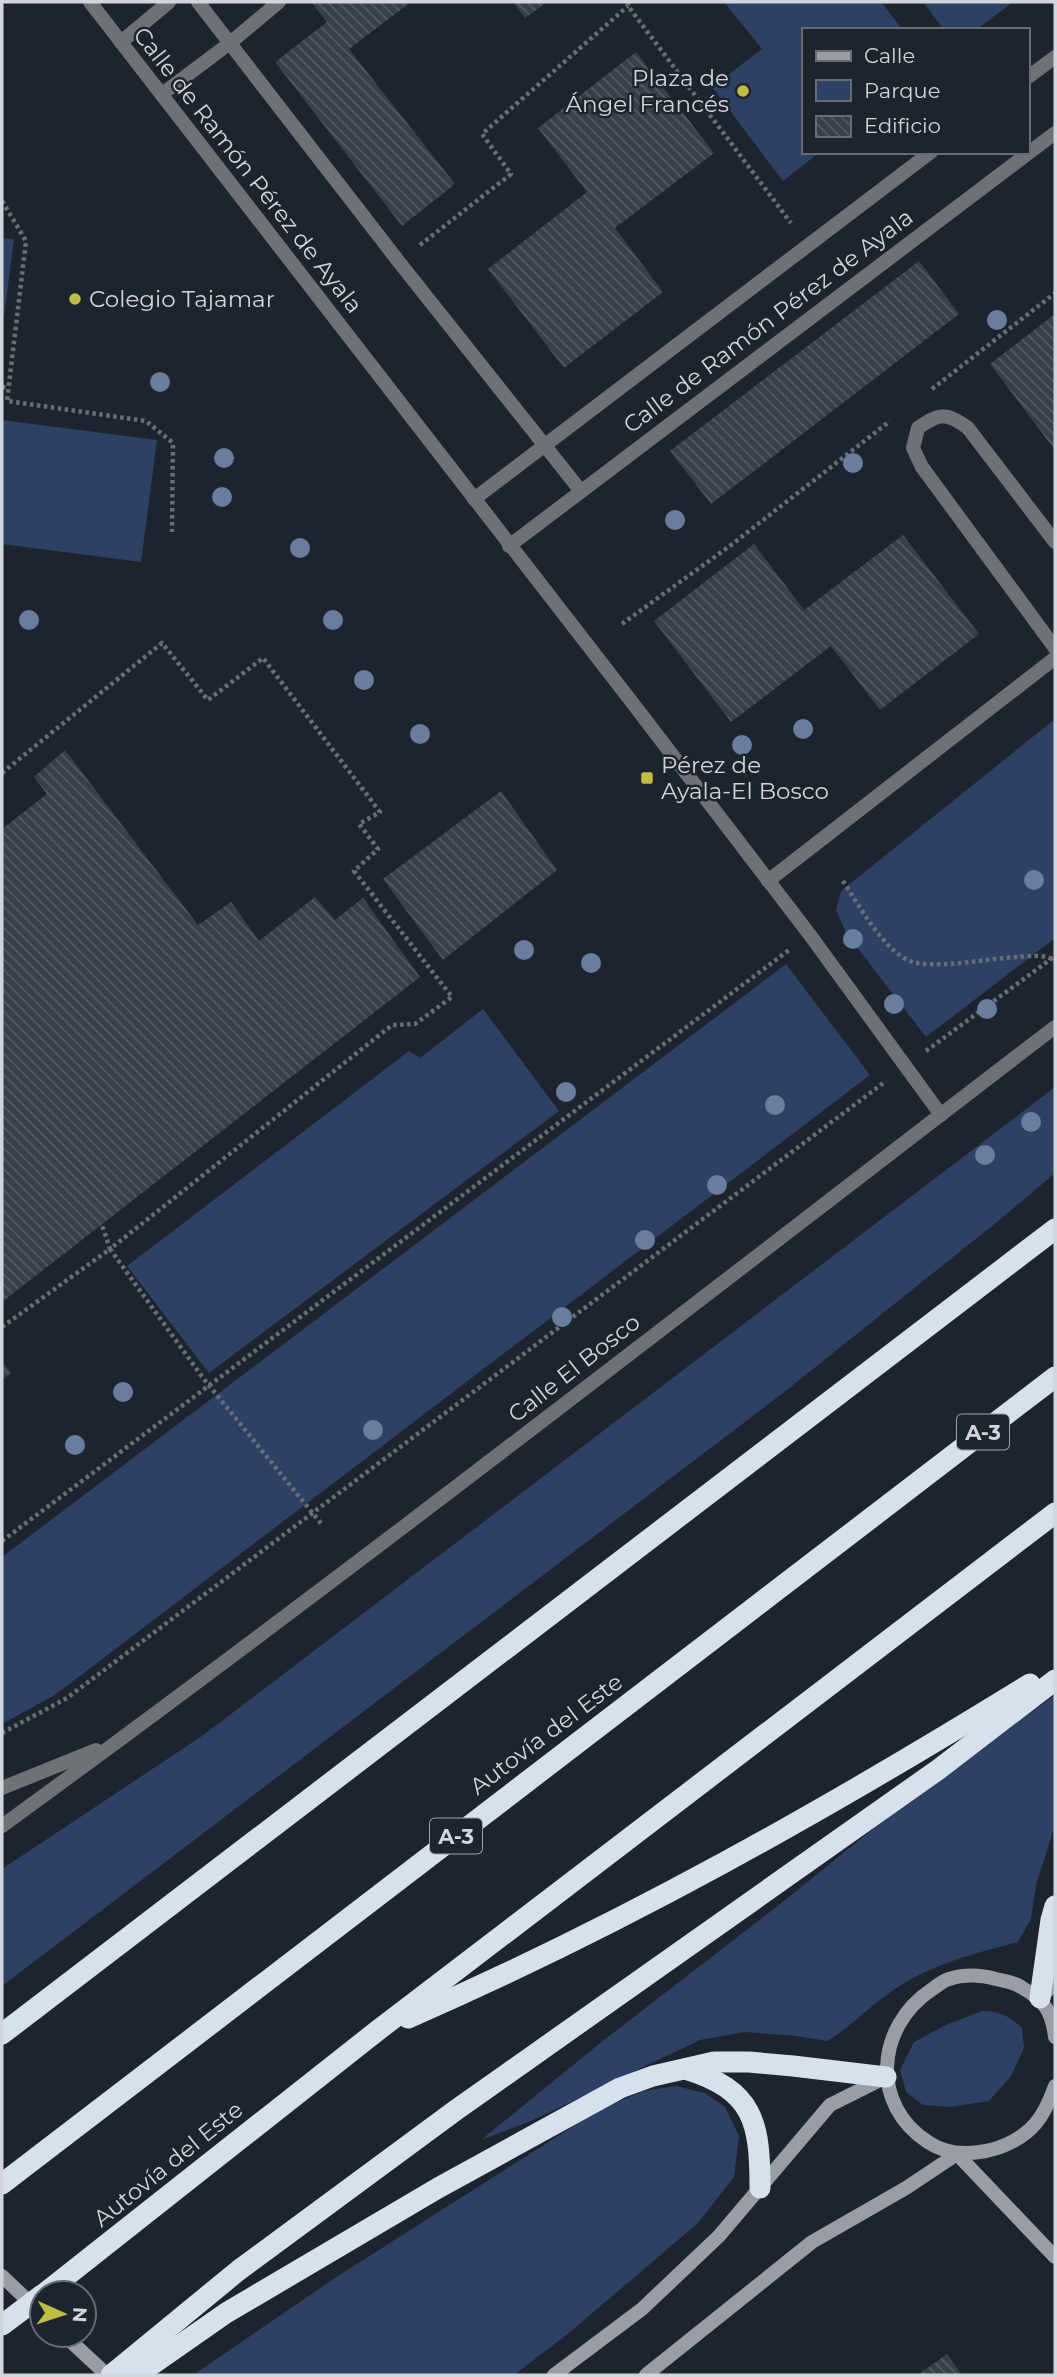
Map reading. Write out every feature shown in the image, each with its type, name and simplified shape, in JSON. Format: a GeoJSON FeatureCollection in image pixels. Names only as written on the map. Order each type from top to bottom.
{"type":"FeatureCollection","features":[{"type":"Feature","properties":{"kind":"highway"},"geometry":{"type":"LineString","coordinates":[[2,2034],[1055,1229]]}},
{"type":"Feature","properties":{"kind":"highway","name":"Autovía del Este"},"geometry":{"type":"LineString","coordinates":[[2,2183],[1055,1377]]}},
{"type":"Feature","properties":{"kind":"highway","name":"Autovía del Este"},"geometry":{"type":"LineString","coordinates":[[62,2279],[377,2031],[1055,1513]]}},
{"type":"Feature","properties":{"kind":"highway"},"geometry":{"type":"LineString","coordinates":[[377,2031],[497,1979],[729,1861],[905,1762],[1055,1669]]}},
{"type":"Feature","properties":{"kind":"highway"},"geometry":{"type":"LineString","coordinates":[[109,2375],[239,2270],[467,2102],[939,1769],[1055,1680]]}},
{"type":"Feature","properties":{"kind":"highway"},"geometry":{"type":"LineString","coordinates":[[1047,1991],[1051,1920],[1055,1906]]}},
{"type":"Feature","properties":{"kind":"highway"},"geometry":{"type":"LineString","coordinates":[[137,2375],[226,2313],[439,2188],[620,2088],[683,2068],[714,2062],[749,2062],[886,2077]]}},
{"type":"Feature","properties":{"kind":"highway"},"geometry":{"type":"LineString","coordinates":[[683,2068],[713,2078],[732,2091],[752,2118],[760,2147],[760,2188]]}},
{"type":"Feature","properties":{"kind":"highway","name":"Autovía del Este"},"geometry":{"type":"LineString","coordinates":[[2,2325],[28,2305]]}},
{"type":"Feature","properties":{"kind":"street","name":"Calle de Ramón Pérez de Ayala"},"geometry":{"type":"LineString","coordinates":[[90,2],[623,690],[810,935],[940,1115]]}},
{"type":"Feature","properties":{"kind":"street"},"geometry":{"type":"LineString","coordinates":[[121,42],[169,2]]}},
{"type":"Feature","properties":{"kind":"street"},"geometry":{"type":"LineString","coordinates":[[198,2],[580,491]]}},
{"type":"Feature","properties":{"kind":"street"},"geometry":{"type":"LineString","coordinates":[[162,94],[279,2]]}},
{"type":"Feature","properties":{"kind":"street"},"geometry":{"type":"LineString","coordinates":[[1029,76],[1055,57]]}},
{"type":"Feature","properties":{"kind":"street","name":"Calle de Ramón Pérez de Ayala"},"geometry":{"type":"LineString","coordinates":[[1029,153],[1055,133]]}},
{"type":"Feature","properties":{"kind":"street","name":"Calle de Ramón Pérez de Ayala"},"geometry":{"type":"LineString","coordinates":[[474,499],[928,154]]}},
{"type":"Feature","properties":{"kind":"street","name":"Calle de Ramón Pérez de Ayala"},"geometry":{"type":"LineString","coordinates":[[509,546],[1027,154]]}},
{"type":"Feature","properties":{"kind":"street"},"geometry":{"type":"LineString","coordinates":[[1055,542],[968,428],[952,416],[934,416],[918,428],[913,448],[922,467],[1055,648]]}},
{"type":"Feature","properties":{"kind":"street"},"geometry":{"type":"LineString","coordinates":[[768,881],[1055,658]]}},
{"type":"Feature","properties":{"kind":"street","name":"Calle El Bosco"},"geometry":{"type":"LineString","coordinates":[[2,1826],[480,1469],[1055,1027]]}},
{"type":"Feature","properties":{"kind":"street","name":"Calle El Bosco"},"geometry":{"type":"LineString","coordinates":[[2,1788],[117,1742]]}},
{"type":"Feature","properties":{"kind":"street"},"geometry":{"type":"LineString","coordinates":[[1055,2037],[1047,1991],[979,1975],[947,1979],[922,1996],[901,2018],[889,2049],[886,2077],[892,2105],[910,2125],[928,2143],[957,2154],[1055,2257]]}},
{"type":"Feature","properties":{"kind":"street"},"geometry":{"type":"LineString","coordinates":[[554,2375],[642,2309],[719,2236],[830,2105],[886,2077]]}},
{"type":"Feature","properties":{"kind":"street"},"geometry":{"type":"LineString","coordinates":[[646,2375],[812,2242],[906,2188],[957,2154],[991,2150],[1014,2141],[1034,2125],[1048,2105],[1055,2086]]}},
{"type":"Feature","properties":{"kind":"street"},"geometry":{"type":"LineString","coordinates":[[1048,2105],[1055,2120]]}},
{"type":"Feature","properties":{"kind":"street"},"geometry":{"type":"LineString","coordinates":[[2,2276],[28,2301]]}},
{"type":"Feature","properties":{"kind":"street"},"geometry":{"type":"LineString","coordinates":[[80,2349],[109,2375]]}},
{"type":"Feature","properties":{"kind":"path"},"geometry":{"type":"LineString","coordinates":[[399,262],[511,174],[482,134],[628,4],[809,246]]}},
{"type":"Feature","properties":{"kind":"path"},"geometry":{"type":"LineString","coordinates":[[2,201],[26,241],[7,401],[146,421],[173,443],[172,532]]}},
{"type":"Feature","properties":{"kind":"path"},"geometry":{"type":"LineString","coordinates":[[934,416],[921,397],[1055,293]]}},
{"type":"Feature","properties":{"kind":"path"},"geometry":{"type":"LineString","coordinates":[[2,387],[9,388]]}},
{"type":"Feature","properties":{"kind":"path"},"geometry":{"type":"LineString","coordinates":[[622,624],[900,414]]}},
{"type":"Feature","properties":{"kind":"path"},"geometry":{"type":"LineString","coordinates":[[2,773],[162,643],[208,700],[263,658],[380,812],[359,824],[378,849],[354,871],[452,997],[415,1024],[392,1025],[110,1249],[2,1327]]}},
{"type":"Feature","properties":{"kind":"path"},"geometry":{"type":"LineString","coordinates":[[843,881],[877,931],[898,953],[915,962],[941,964],[986,958],[1054,958]]}},
{"type":"Feature","properties":{"kind":"path"},"geometry":{"type":"LineString","coordinates":[[2,1541],[810,935]]}},
{"type":"Feature","properties":{"kind":"path"},"geometry":{"type":"LineString","coordinates":[[925,1052],[1054,958]]}},
{"type":"Feature","properties":{"kind":"path"},"geometry":{"type":"LineString","coordinates":[[2,1732],[66,1698],[889,1079]]}},
{"type":"Feature","properties":{"kind":"path"},"geometry":{"type":"LineString","coordinates":[[102,1225],[110,1249],[209,1384],[323,1527]]}},
{"type":"Feature","properties":{"kind":"green space"},"geometry":{"type":"Polygon","coordinates":[[[724,2],[881,2],[901,28],[802,28],[802,154],[817,154],[783,181],[712,87],[762,49],[724,2]]]}},
{"type":"Feature","properties":{"kind":"green space"},"geometry":{"type":"Polygon","coordinates":[[[923,2],[1013,2],[979,28],[942,28],[923,2]]]}},
{"type":"Feature","properties":{"kind":"green space"},"geometry":{"type":"Polygon","coordinates":[[[2,238],[14,239],[2,332],[2,238]]]}},
{"type":"Feature","properties":{"kind":"green space"},"geometry":{"type":"Polygon","coordinates":[[[2,420],[157,440],[141,562],[2,544],[2,420]]]}},
{"type":"Feature","properties":{"kind":"green space"},"geometry":{"type":"Polygon","coordinates":[[[1055,719],[1055,938],[926,1037],[846,933],[836,910],[841,891],[1055,719]]]}},
{"type":"Feature","properties":{"kind":"green space"},"geometry":{"type":"Polygon","coordinates":[[[786,964],[870,1075],[55,1695],[2,1724],[2,1557],[786,964]]]}},
{"type":"Feature","properties":{"kind":"green space"},"geometry":{"type":"Polygon","coordinates":[[[483,1009],[559,1111],[209,1373],[127,1266],[409,1051],[420,1058],[483,1009]]]}},
{"type":"Feature","properties":{"kind":"green space"},"geometry":{"type":"Polygon","coordinates":[[[1055,1087],[1055,1173],[783,1393],[2,1986],[2,1869],[202,1736],[1055,1087]]]}},
{"type":"Feature","properties":{"kind":"green space"},"geometry":{"type":"Polygon","coordinates":[[[1055,1695],[1055,1825],[1036,1885],[1031,1919],[1018,1942],[969,1955],[921,1974],[892,1991],[827,2041],[745,2032],[700,2040],[531,2121],[481,2140],[900,1807],[1055,1695]]]}},
{"type":"Feature","properties":{"kind":"green space"},"geometry":{"type":"Polygon","coordinates":[[[982,2011],[999,2013],[1022,2028],[1024,2048],[1011,2076],[989,2101],[950,2107],[923,2105],[906,2092],[900,2070],[914,2042],[946,2025],[982,2011]]]}},
{"type":"Feature","properties":{"kind":"green space"},"geometry":{"type":"Polygon","coordinates":[[[676,2086],[705,2093],[725,2107],[739,2136],[734,2177],[698,2223],[569,2333],[514,2375],[193,2375],[335,2278],[602,2108],[644,2091],[676,2086]]]}},
{"type":"Feature","properties":{"kind":"building"},"geometry":{"type":"Polygon","coordinates":[[[311,2],[411,2],[349,49],[455,184],[402,226],[275,62],[327,22],[311,2]]]}},
{"type":"Feature","properties":{"kind":"building"},"geometry":{"type":"Polygon","coordinates":[[[513,2],[547,2],[525,18],[513,2]]]}},
{"type":"Feature","properties":{"kind":"building"},"geometry":{"type":"Polygon","coordinates":[[[636,52],[714,153],[615,228],[663,292],[564,368],[488,269],[587,192],[538,128],[636,52]]]}},
{"type":"Feature","properties":{"kind":"building"},"geometry":{"type":"Polygon","coordinates":[[[919,261],[959,314],[711,504],[670,451],[919,261]]]}},
{"type":"Feature","properties":{"kind":"building"},"geometry":{"type":"Polygon","coordinates":[[[1055,314],[1055,450],[990,364],[1055,314]]]}},
{"type":"Feature","properties":{"kind":"building"},"geometry":{"type":"Polygon","coordinates":[[[903,535],[979,634],[880,710],[831,646],[731,722],[654,621],[754,544],[804,610],[903,535]]]}},
{"type":"Feature","properties":{"kind":"building"},"geometry":{"type":"Polygon","coordinates":[[[65,750],[198,925],[231,902],[259,941],[315,897],[335,920],[363,898],[420,977],[2,1302],[2,829],[47,794],[34,777],[65,750]]]}},
{"type":"Feature","properties":{"kind":"building"},"geometry":{"type":"Polygon","coordinates":[[[501,791],[557,870],[443,960],[383,879],[501,791]]]}},
{"type":"Feature","properties":{"kind":"building"},"geometry":{"type":"Polygon","coordinates":[[[2,1361],[11,1373],[2,1380],[2,1361]]]}},
{"type":"Feature","properties":{"kind":"building"},"geometry":{"type":"Polygon","coordinates":[[[947,2354],[962,2375],[918,2375],[947,2354]]]}},
{"type":"Feature","properties":{"kind":"place","name":"Plaza de Ángel Francés"},"geometry":{"type":"Point","coordinates":[743,91]}},
{"type":"Feature","properties":{"kind":"place","name":"Colegio Tajamar"},"geometry":{"type":"Point","coordinates":[75,299]}},
{"type":"Feature","properties":{"kind":"place","name":"Pérez de Ayala-El Bosco"},"geometry":{"type":"Point","coordinates":[647,778]}}]}
